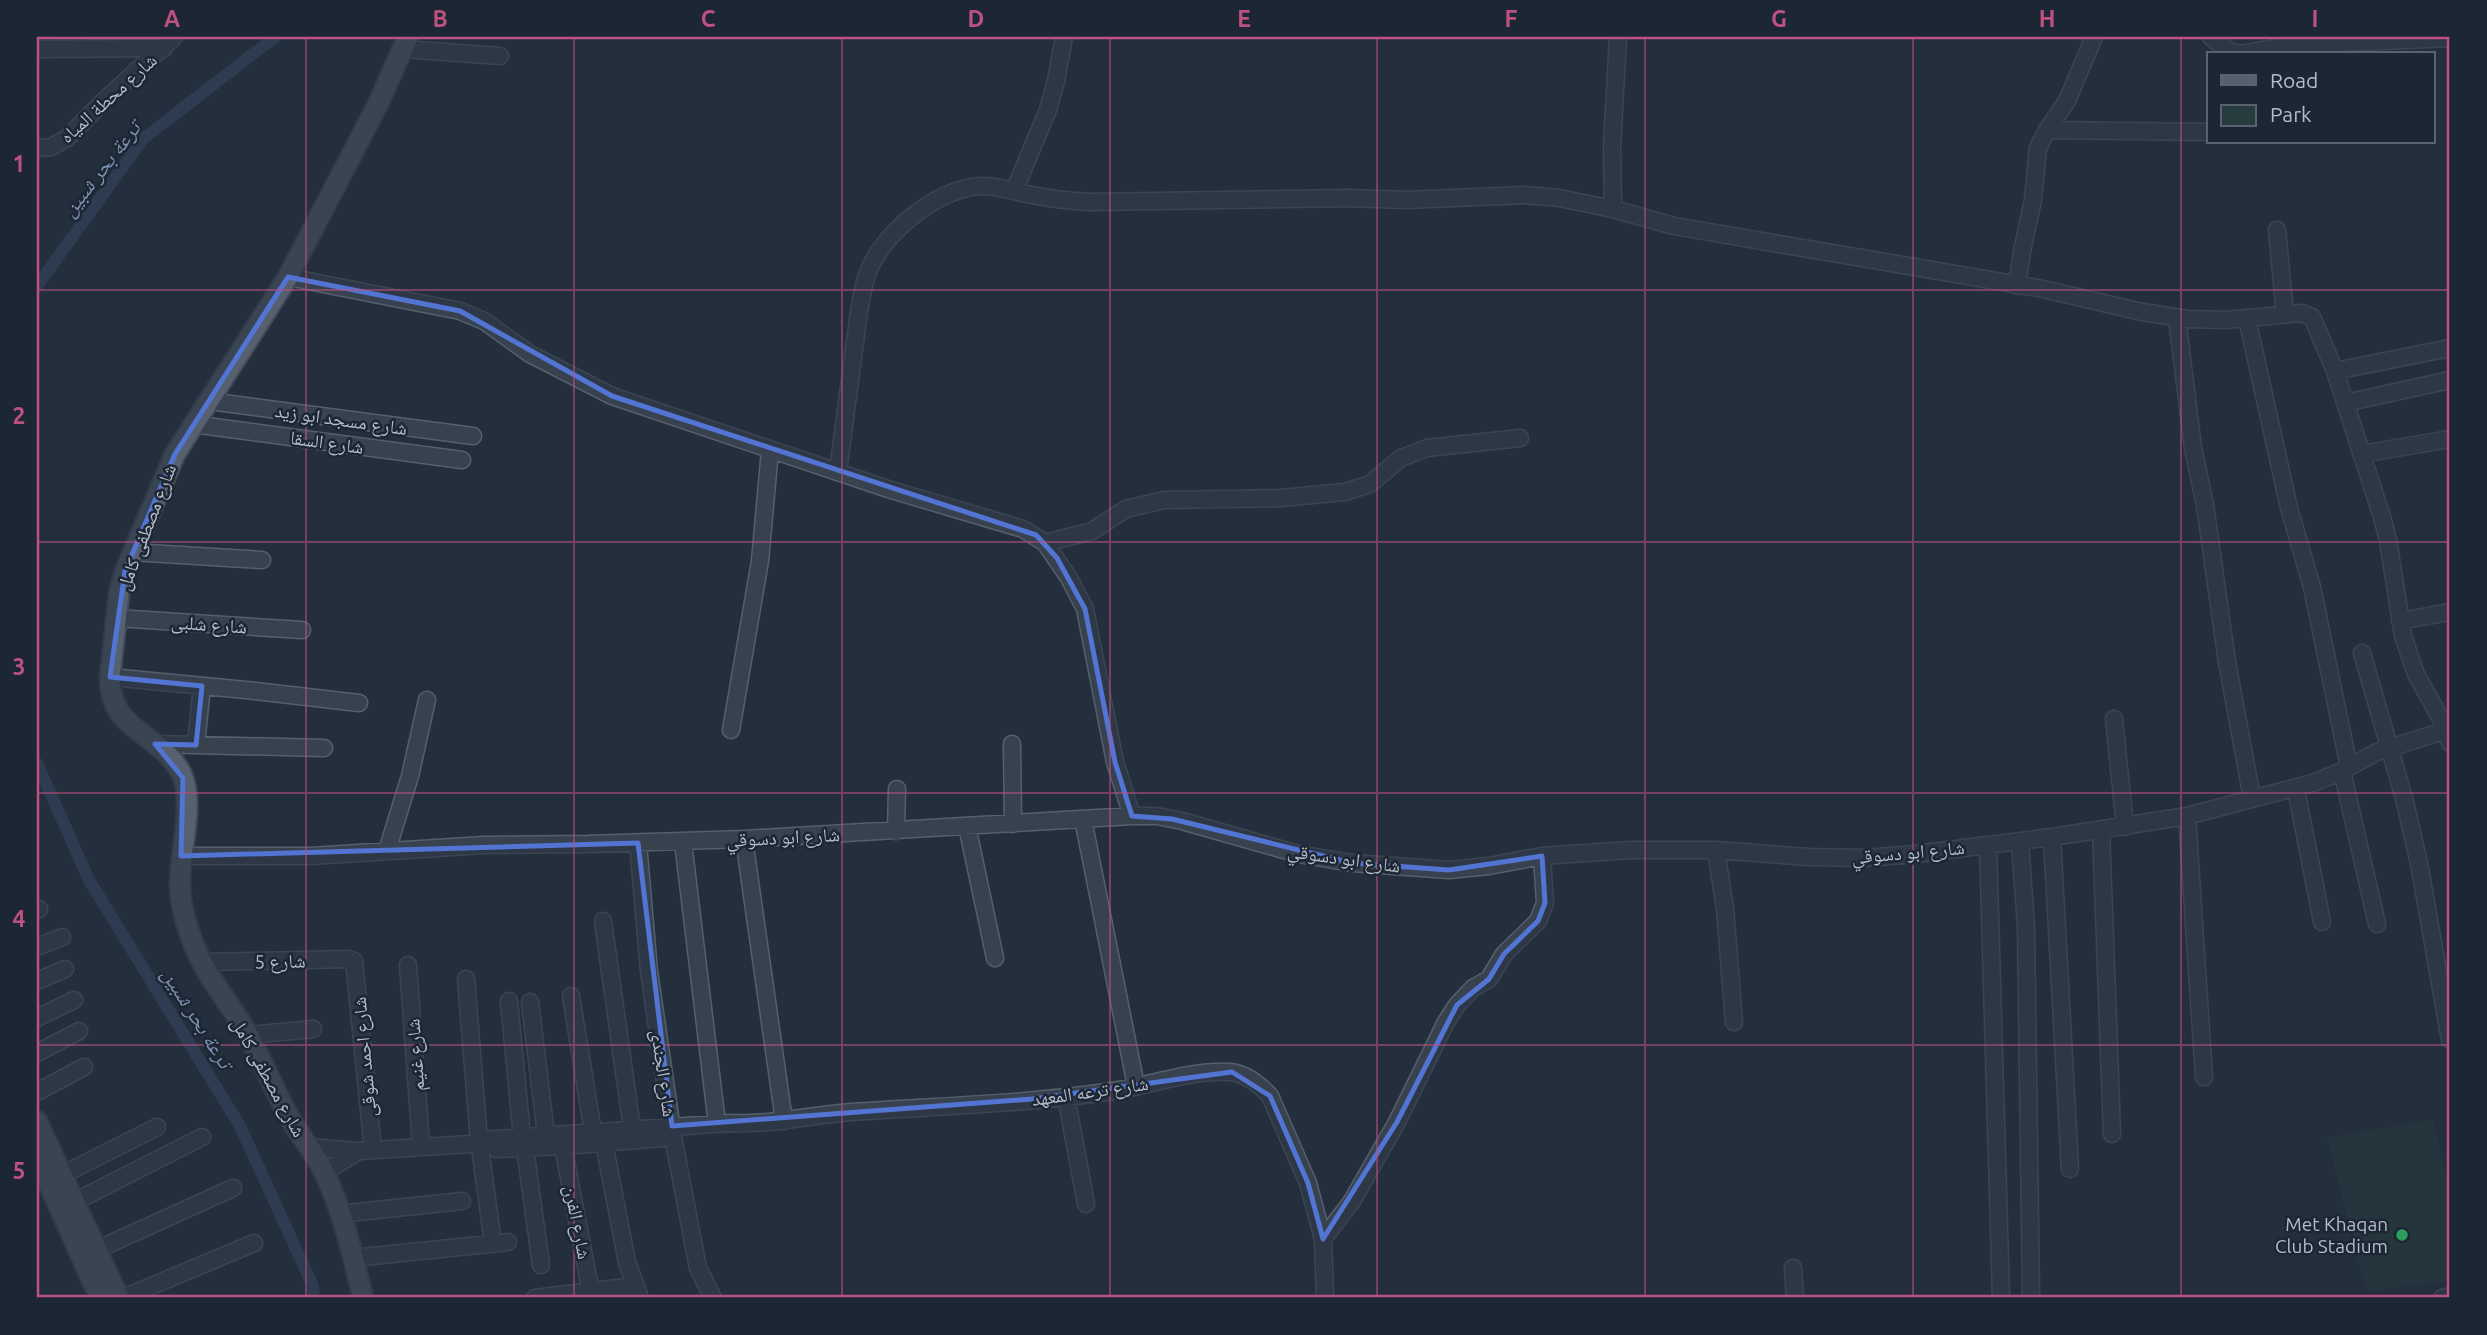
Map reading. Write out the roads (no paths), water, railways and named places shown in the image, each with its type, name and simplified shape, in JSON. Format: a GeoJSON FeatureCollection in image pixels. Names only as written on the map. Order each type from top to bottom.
{"type":"FeatureCollection","features":[{"type":"Feature","properties":{"kind":"main road","name":"شارع مصطفى كامل"},"geometry":{"type":"LineString","coordinates":[[363,1298],[353,1258],[324,1172],[288,1114],[248,1035],[201,962],[183,914],[181,856],[187,793],[183,778],[176,764],[122,717],[114,704],[110,677],[119,593],[132,552],[175,454],[288,277],[378,104],[406,43]]}},
{"type":"Feature","properties":{"kind":"main road"},"geometry":{"type":"LineString","coordinates":[[37,1121],[44,1169],[100,1298]]}},
{"type":"Feature","properties":{"kind":"main road"},"geometry":{"type":"LineString","coordinates":[[44,1169],[74,1202],[121,1298]]}},
{"type":"Feature","properties":{"kind":"street"},"geometry":{"type":"LineString","coordinates":[[1014,191],[1048,110],[1064,37]]}},
{"type":"Feature","properties":{"kind":"street"},"geometry":{"type":"LineString","coordinates":[[1613,209],[1613,109],[1618,37]]}},
{"type":"Feature","properties":{"kind":"street"},"geometry":{"type":"LineString","coordinates":[[2017,286],[2033,200],[2038,148],[2067,101],[2094,37]]}},
{"type":"Feature","properties":{"kind":"street"},"geometry":{"type":"LineString","coordinates":[[2211,37],[2233,52]]}},
{"type":"Feature","properties":{"kind":"street"},"geometry":{"type":"LineString","coordinates":[[2252,52],[2293,45],[2450,38]]}},
{"type":"Feature","properties":{"kind":"street"},"geometry":{"type":"LineString","coordinates":[[37,49],[59,43],[169,42]]}},
{"type":"Feature","properties":{"kind":"street","name":"شارع محطة المياه"},"geometry":{"type":"LineString","coordinates":[[37,148],[51,147],[67,138],[169,42]]}},
{"type":"Feature","properties":{"kind":"street"},"geometry":{"type":"LineString","coordinates":[[406,43],[500,56]]}},
{"type":"Feature","properties":{"kind":"street"},"geometry":{"type":"LineString","coordinates":[[2047,130],[2207,132]]}},
{"type":"Feature","properties":{"kind":"street"},"geometry":{"type":"LineString","coordinates":[[838,471],[860,305],[867,273],[905,221],[933,202],[958,190],[988,186],[999,186],[1065,201],[1090,202],[1349,198],[1406,200],[1525,195],[1559,198],[1674,226],[2043,289],[2177,318],[2213,320],[2301,313],[2312,317],[2346,402],[2388,540],[2400,621],[2416,674],[2449,734]]}},
{"type":"Feature","properties":{"kind":"street"},"geometry":{"type":"LineString","coordinates":[[2277,230],[2285,314]]}},
{"type":"Feature","properties":{"kind":"street"},"geometry":{"type":"LineString","coordinates":[[288,277],[460,311],[484,321],[530,354],[612,396],[939,505],[1024,529],[1045,543],[1078,593],[1085,609],[1115,762],[1132,816]]}},
{"type":"Feature","properties":{"kind":"street"},"geometry":{"type":"LineString","coordinates":[[2177,318],[2193,448],[2205,505],[2227,662],[2252,798]]}},
{"type":"Feature","properties":{"kind":"street"},"geometry":{"type":"LineString","coordinates":[[2247,318],[2289,509],[2312,587],[2377,924]]}},
{"type":"Feature","properties":{"kind":"street"},"geometry":{"type":"LineString","coordinates":[[2335,371],[2450,348]]}},
{"type":"Feature","properties":{"kind":"street"},"geometry":{"type":"LineString","coordinates":[[2346,402],[2450,380]]}},
{"type":"Feature","properties":{"kind":"street","name":"شارع مسجد ابو زيد"},"geometry":{"type":"LineString","coordinates":[[209,401],[473,436]]}},
{"type":"Feature","properties":{"kind":"street","name":"شارع السقا"},"geometry":{"type":"LineString","coordinates":[[192,424],[463,460]]}},
{"type":"Feature","properties":{"kind":"street"},"geometry":{"type":"LineString","coordinates":[[1045,543],[1092,531],[1126,509],[1142,504],[1164,500],[1302,497],[1345,492],[1370,484],[1401,458],[1414,452],[1427,448],[1520,438]]}},
{"type":"Feature","properties":{"kind":"street"},"geometry":{"type":"LineString","coordinates":[[2361,454],[2450,439]]}},
{"type":"Feature","properties":{"kind":"street"},"geometry":{"type":"LineString","coordinates":[[731,730],[760,561],[770,450]]}},
{"type":"Feature","properties":{"kind":"street"},"geometry":{"type":"LineString","coordinates":[[132,552],[262,561]]}},
{"type":"Feature","properties":{"kind":"street"},"geometry":{"type":"LineString","coordinates":[[2400,621],[2450,612]]}},
{"type":"Feature","properties":{"kind":"street","name":"شارع شلبى"},"geometry":{"type":"LineString","coordinates":[[116,618],[302,631]]}},
{"type":"Feature","properties":{"kind":"street"},"geometry":{"type":"LineString","coordinates":[[2362,653],[2444,960],[2450,1041]]}},
{"type":"Feature","properties":{"kind":"street"},"geometry":{"type":"LineString","coordinates":[[110,677],[359,703]]}},
{"type":"Feature","properties":{"kind":"street"},"geometry":{"type":"LineString","coordinates":[[196,745],[202,686]]}},
{"type":"Feature","properties":{"kind":"street"},"geometry":{"type":"LineString","coordinates":[[387,851],[410,776],[427,701]]}},
{"type":"Feature","properties":{"kind":"street"},"geometry":{"type":"LineString","coordinates":[[2114,719],[2125,827]]}},
{"type":"Feature","properties":{"kind":"street","name":"شارع ابو دسوقي"},"geometry":{"type":"LineString","coordinates":[[181,856],[279,857],[484,845],[683,842],[1132,816],[1172,819],[1298,854],[1352,863],[1449,870],[1472,869],[1542,856],[1630,850],[1716,850],[1866,858],[2101,831],[2187,816],[2296,789],[2389,748],[2449,734]]}},
{"type":"Feature","properties":{"kind":"street"},"geometry":{"type":"LineString","coordinates":[[155,744],[324,748]]}},
{"type":"Feature","properties":{"kind":"street"},"geometry":{"type":"LineString","coordinates":[[1012,744],[1013,824]]}},
{"type":"Feature","properties":{"kind":"street"},"geometry":{"type":"LineString","coordinates":[[896,831],[897,789]]}},
{"type":"Feature","properties":{"kind":"street"},"geometry":{"type":"LineString","coordinates":[[2296,789],[2322,922]]}},
{"type":"Feature","properties":{"kind":"street"},"geometry":{"type":"LineString","coordinates":[[2187,816],[2204,1077]]}},
{"type":"Feature","properties":{"kind":"street"},"geometry":{"type":"LineString","coordinates":[[1083,819],[1136,1086]]}},
{"type":"Feature","properties":{"kind":"street"},"geometry":{"type":"LineString","coordinates":[[967,827],[995,958]]}},
{"type":"Feature","properties":{"kind":"street"},"geometry":{"type":"LineString","coordinates":[[2101,831],[2112,1134]]}},
{"type":"Feature","properties":{"kind":"street"},"geometry":{"type":"LineString","coordinates":[[2052,837],[2070,1169]]}},
{"type":"Feature","properties":{"kind":"street"},"geometry":{"type":"LineString","coordinates":[[744,839],[784,1121]]}},
{"type":"Feature","properties":{"kind":"street"},"geometry":{"type":"LineString","coordinates":[[2021,841],[2027,963],[2031,1298]]}},
{"type":"Feature","properties":{"kind":"street"},"geometry":{"type":"LineString","coordinates":[[683,842],[717,1124]]}},
{"type":"Feature","properties":{"kind":"street","name":"شارع الجندى"},"geometry":{"type":"LineString","coordinates":[[638,843],[649,971],[672,1132],[698,1268],[713,1298]]}},
{"type":"Feature","properties":{"kind":"street"},"geometry":{"type":"LineString","coordinates":[[1988,845],[2001,1298]]}},
{"type":"Feature","properties":{"kind":"street"},"geometry":{"type":"LineString","coordinates":[[1716,850],[1725,909],[1734,1022]]}},
{"type":"Feature","properties":{"kind":"street"},"geometry":{"type":"LineString","coordinates":[[1323,1239],[1352,1201],[1397,1122],[1452,1013],[1473,988],[1489,979],[1504,954],[1538,921],[1545,903],[1542,856]]}},
{"type":"Feature","properties":{"kind":"street"},"geometry":{"type":"LineString","coordinates":[[603,921],[632,1129]]}},
{"type":"Feature","properties":{"kind":"street"},"geometry":{"type":"LineString","coordinates":[[37,947],[62,937]]}},
{"type":"Feature","properties":{"kind":"street","name":"شارع 5"},"geometry":{"type":"LineString","coordinates":[[201,962],[349,959],[355,964]]}},
{"type":"Feature","properties":{"kind":"street","name":"شارع احمد شوقى"},"geometry":{"type":"LineString","coordinates":[[355,964],[366,1151]]}},
{"type":"Feature","properties":{"kind":"street","name":"شارع غنيم"},"geometry":{"type":"LineString","coordinates":[[408,965],[421,1146]]}},
{"type":"Feature","properties":{"kind":"street"},"geometry":{"type":"LineString","coordinates":[[37,981],[65,969]]}},
{"type":"Feature","properties":{"kind":"street"},"geometry":{"type":"LineString","coordinates":[[353,1258],[500,1243],[476,1145],[466,979]]}},
{"type":"Feature","properties":{"kind":"street"},"geometry":{"type":"LineString","coordinates":[[536,1298],[637,1292],[583,1140],[571,996]]}},
{"type":"Feature","properties":{"kind":"street"},"geometry":{"type":"LineString","coordinates":[[37,1017],[74,1000]]}},
{"type":"Feature","properties":{"kind":"street"},"geometry":{"type":"LineString","coordinates":[[509,1001],[541,1265]]}},
{"type":"Feature","properties":{"kind":"street"},"geometry":{"type":"LineString","coordinates":[[530,1002],[546,1135]]}},
{"type":"Feature","properties":{"kind":"street"},"geometry":{"type":"LineString","coordinates":[[248,1035],[313,1029]]}},
{"type":"Feature","properties":{"kind":"street"},"geometry":{"type":"LineString","coordinates":[[37,1053],[79,1031]]}},
{"type":"Feature","properties":{"kind":"street"},"geometry":{"type":"LineString","coordinates":[[37,1092],[84,1067]]}},
{"type":"Feature","properties":{"kind":"street","name":"شارع ترعه المعهد"},"geometry":{"type":"LineString","coordinates":[[308,1147],[366,1151],[421,1146],[583,1140],[672,1132],[717,1124],[750,1124],[848,1113],[1066,1096],[1232,1072],[1259,1084],[1270,1096],[1308,1183],[1323,1239],[1325,1298]]}},
{"type":"Feature","properties":{"kind":"street"},"geometry":{"type":"LineString","coordinates":[[1066,1096],[1086,1204]]}},
{"type":"Feature","properties":{"kind":"street","name":"شارع ترعه المعهد"},"geometry":{"type":"LineString","coordinates":[[524,1142],[546,1135],[583,1140],[632,1129],[732,1132],[750,1124]]}},
{"type":"Feature","properties":{"kind":"street"},"geometry":{"type":"LineString","coordinates":[[44,1169],[157,1127]]}},
{"type":"Feature","properties":{"kind":"street"},"geometry":{"type":"LineString","coordinates":[[74,1202],[202,1137]]}},
{"type":"Feature","properties":{"kind":"street","name":"شارع الفرن"},"geometry":{"type":"LineString","coordinates":[[583,1140],[591,1295]]}},
{"type":"Feature","properties":{"kind":"street","name":"شارع ترعه المعهد"},"geometry":{"type":"LineString","coordinates":[[324,1172],[366,1151]]}},
{"type":"Feature","properties":{"kind":"street"},"geometry":{"type":"LineString","coordinates":[[96,1250],[233,1188]]}},
{"type":"Feature","properties":{"kind":"street"},"geometry":{"type":"LineString","coordinates":[[339,1214],[462,1201]]}},
{"type":"Feature","properties":{"kind":"street"},"geometry":{"type":"LineString","coordinates":[[121,1298],[254,1244]]}},
{"type":"Feature","properties":{"kind":"street"},"geometry":{"type":"LineString","coordinates":[[1793,1268],[1795,1298]]}},
{"type":"Feature","properties":{"kind":"street"},"geometry":{"type":"LineString","coordinates":[[2442,1298],[2450,1296]]}},
{"type":"Feature","properties":{"kind":"waterway","name":"ترعة بحر شبين"},"geometry":{"type":"LineString","coordinates":[[37,286],[143,139],[275,37]]}},
{"type":"Feature","properties":{"kind":"waterway","name":"ترعة بحر شبين"},"geometry":{"type":"LineString","coordinates":[[37,763],[89,880],[240,1126],[312,1284],[315,1298]]}},
{"type":"Feature","properties":{"kind":"place","name":"Met Khaqan Club Stadium"},"geometry":{"type":"Point","coordinates":[2402,1235]}}]}
